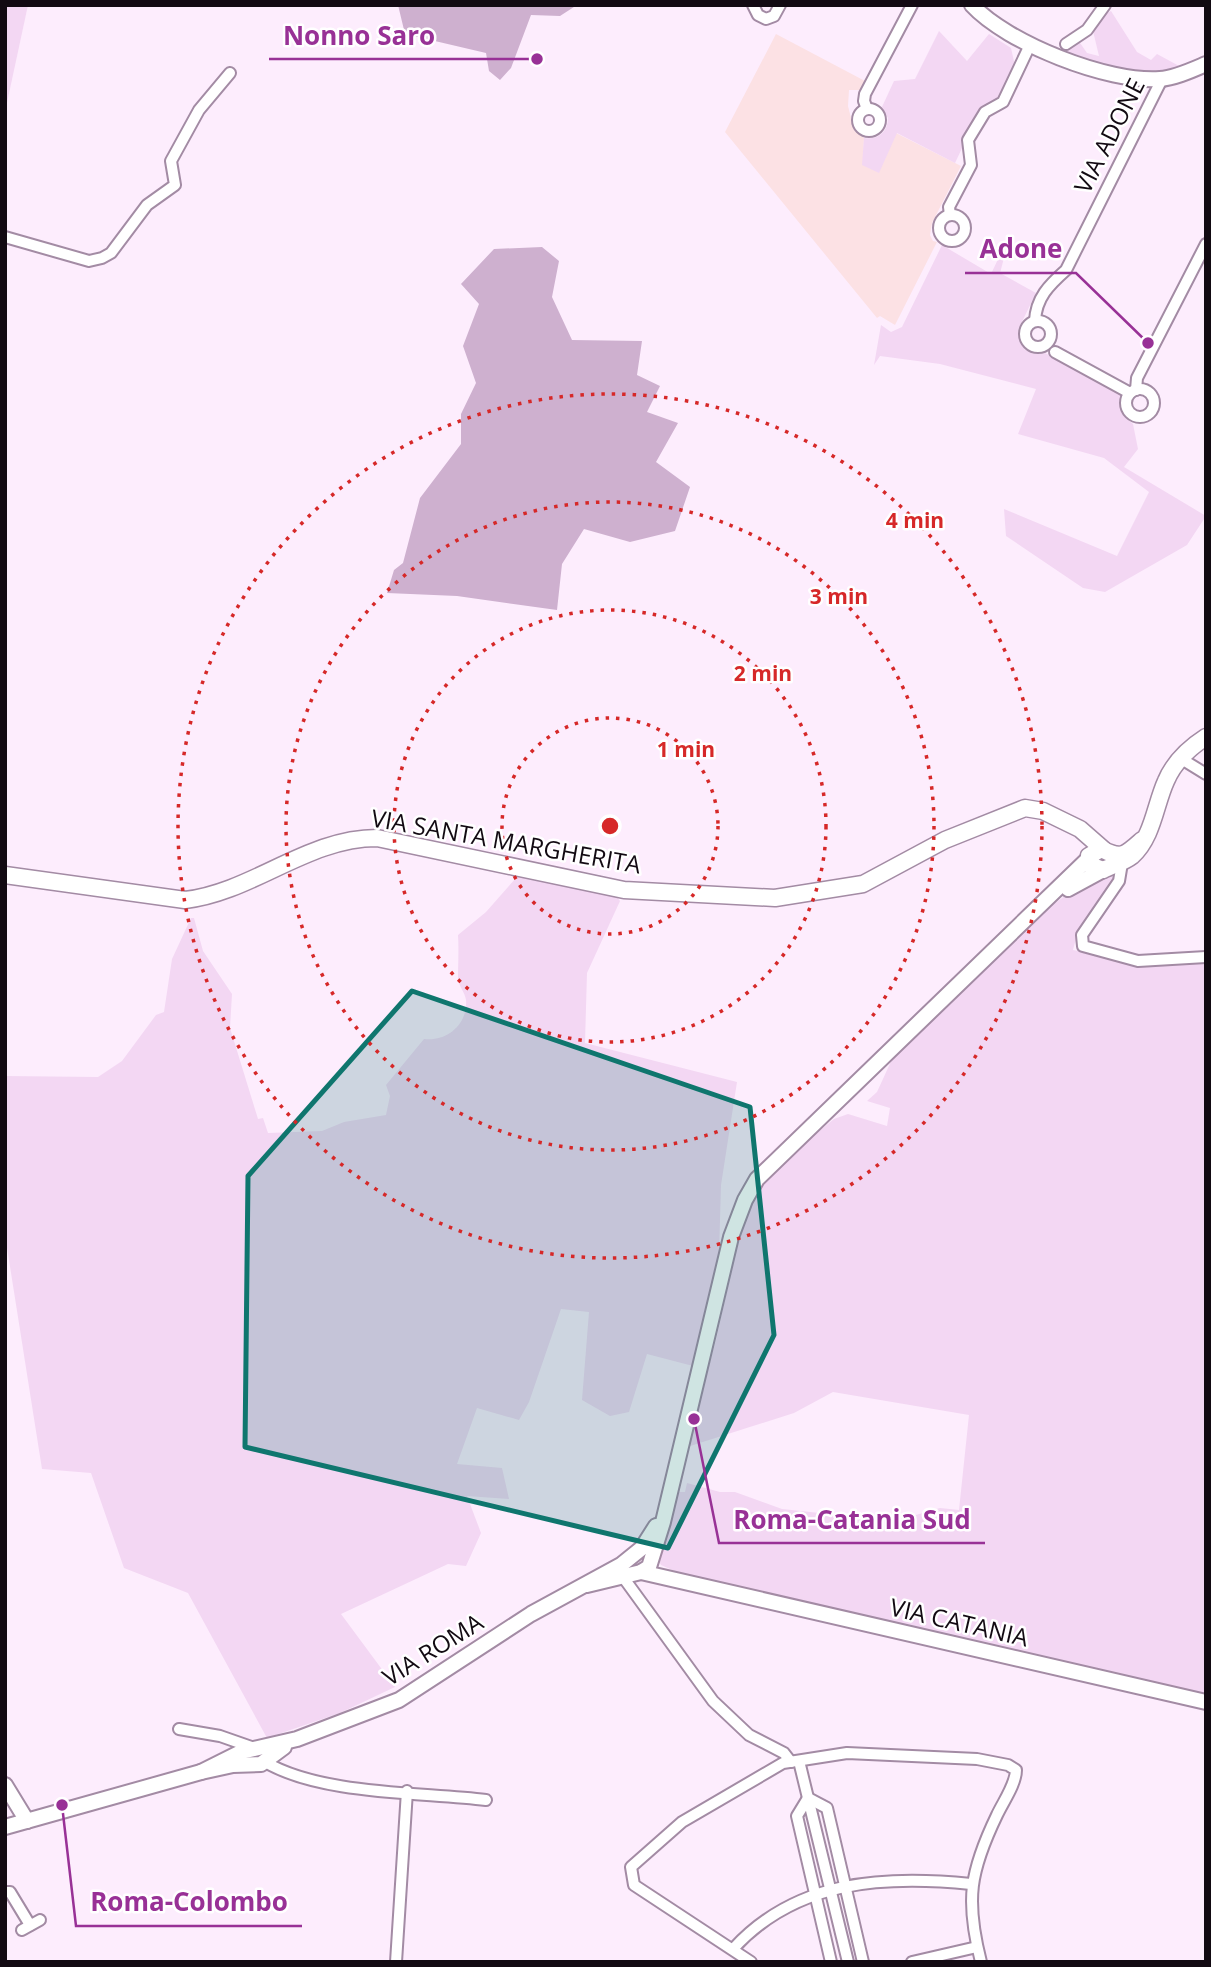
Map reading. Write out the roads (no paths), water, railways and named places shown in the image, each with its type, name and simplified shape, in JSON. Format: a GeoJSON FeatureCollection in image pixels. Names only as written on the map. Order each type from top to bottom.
{"type":"FeatureCollection","features":[{"type":"Feature","properties":{"kind":"main road"},"geometry":{"type":"LineString","coordinates":[[1103,860],[1138,849],[1158,810],[1165,782],[1181,758],[1206,737]]}},
{"type":"Feature","properties":{"kind":"main road","name":"VIA SANTA MARGHERITA"},"geometry":{"type":"LineString","coordinates":[[5,875],[185,900],[212,895],[340,841],[377,838],[624,890],[785,898],[863,884],[933,846],[1025,808],[1043,811],[1092,837],[1103,860]]}},
{"type":"Feature","properties":{"kind":"street"},"geometry":{"type":"LineString","coordinates":[[753,5],[758,15],[766,19],[774,16],[780,5]]}},
{"type":"Feature","properties":{"kind":"street"},"geometry":{"type":"LineString","coordinates":[[867,109],[865,94],[912,5]]}},
{"type":"Feature","properties":{"kind":"street"},"geometry":{"type":"LineString","coordinates":[[972,5],[994,26],[1030,47],[1129,77],[1162,79],[1206,64]]}},
{"type":"Feature","properties":{"kind":"street"},"geometry":{"type":"LineString","coordinates":[[1066,44],[1087,30],[1105,5]]}},
{"type":"Feature","properties":{"kind":"street"},"geometry":{"type":"LineString","coordinates":[[950,215],[949,206],[971,165],[968,140],[985,112],[1003,102],[1030,47]]}},
{"type":"Feature","properties":{"kind":"street"},"geometry":{"type":"LineString","coordinates":[[5,237],[89,261],[111,253],[147,205],[176,185],[171,161],[199,110],[230,73]]}},
{"type":"Feature","properties":{"kind":"street","name":"VIA ADONE"},"geometry":{"type":"LineString","coordinates":[[1035,321],[1037,306],[1048,286],[1066,270],[1162,79]]}},
{"type":"Feature","properties":{"kind":"street"},"geometry":{"type":"LineString","coordinates":[[1055,352],[1133,392],[1137,378],[1206,244]]}},
{"type":"Feature","properties":{"kind":"street"},"geometry":{"type":"LineString","coordinates":[[1181,758],[1206,774]]}},
{"type":"Feature","properties":{"kind":"street"},"geometry":{"type":"LineString","coordinates":[[587,1585],[623,1577],[643,1562],[668,1496],[731,1237],[745,1200],[757,1179],[1040,907],[1103,860],[1119,881],[1082,935],[1083,946],[1138,961],[1206,957]]}},
{"type":"Feature","properties":{"kind":"street"},"geometry":{"type":"LineString","coordinates":[[587,1585],[643,1562]]}},
{"type":"Feature","properties":{"kind":"street","name":"VIA CATANIA"},"geometry":{"type":"LineString","coordinates":[[643,1562],[702,1589],[1206,1702]]}},
{"type":"Feature","properties":{"kind":"street"},"geometry":{"type":"LineString","coordinates":[[623,1577],[713,1701],[749,1735],[795,1761],[808,1798],[848,1962]]}},
{"type":"Feature","properties":{"kind":"street","name":"VIA ROMA"},"geometry":{"type":"LineString","coordinates":[[27,1821],[201,1772],[237,1759],[261,1755],[399,1700],[531,1614],[587,1585]]}},
{"type":"Feature","properties":{"kind":"street"},"geometry":{"type":"LineString","coordinates":[[179,1729],[220,1736],[302,1778],[337,1786],[486,1800]]}},
{"type":"Feature","properties":{"kind":"street"},"geometry":{"type":"LineString","coordinates":[[220,1736],[237,1759]]}},
{"type":"Feature","properties":{"kind":"street"},"geometry":{"type":"LineString","coordinates":[[751,1962],[634,1885],[631,1867],[682,1822],[783,1763],[848,1753],[977,1759],[1013,1767],[1016,1775],[980,1851],[971,1884],[981,1962]]}},
{"type":"Feature","properties":{"kind":"street"},"geometry":{"type":"LineString","coordinates":[[5,1785],[27,1821],[5,1827]]}},
{"type":"Feature","properties":{"kind":"street"},"geometry":{"type":"LineString","coordinates":[[396,1962],[407,1791]]}},
{"type":"Feature","properties":{"kind":"street"},"geometry":{"type":"LineString","coordinates":[[808,1798],[827,1808],[863,1962]]}},
{"type":"Feature","properties":{"kind":"street"},"geometry":{"type":"LineString","coordinates":[[808,1798],[797,1816],[831,1962]]}},
{"type":"Feature","properties":{"kind":"street"},"geometry":{"type":"LineString","coordinates":[[733,1949],[771,1916],[830,1889],[897,1878],[971,1884]]}},
{"type":"Feature","properties":{"kind":"street"},"geometry":{"type":"LineString","coordinates":[[5,1892],[10,1892],[31,1925]]}},
{"type":"Feature","properties":{"kind":"street"},"geometry":{"type":"LineString","coordinates":[[912,1962],[977,1947]]}},
{"type":"Feature","properties":{"kind":"place","name":"Nonno Saro"},"geometry":{"type":"Point","coordinates":[537,59]}},
{"type":"Feature","properties":{"kind":"place","name":"Adone"},"geometry":{"type":"Point","coordinates":[1148,343]}},
{"type":"Feature","properties":{"kind":"place","name":"Roma-Catania Sud"},"geometry":{"type":"Point","coordinates":[694,1419]}},
{"type":"Feature","properties":{"kind":"place","name":"Roma-Colombo"},"geometry":{"type":"Point","coordinates":[62,1805]}}]}
